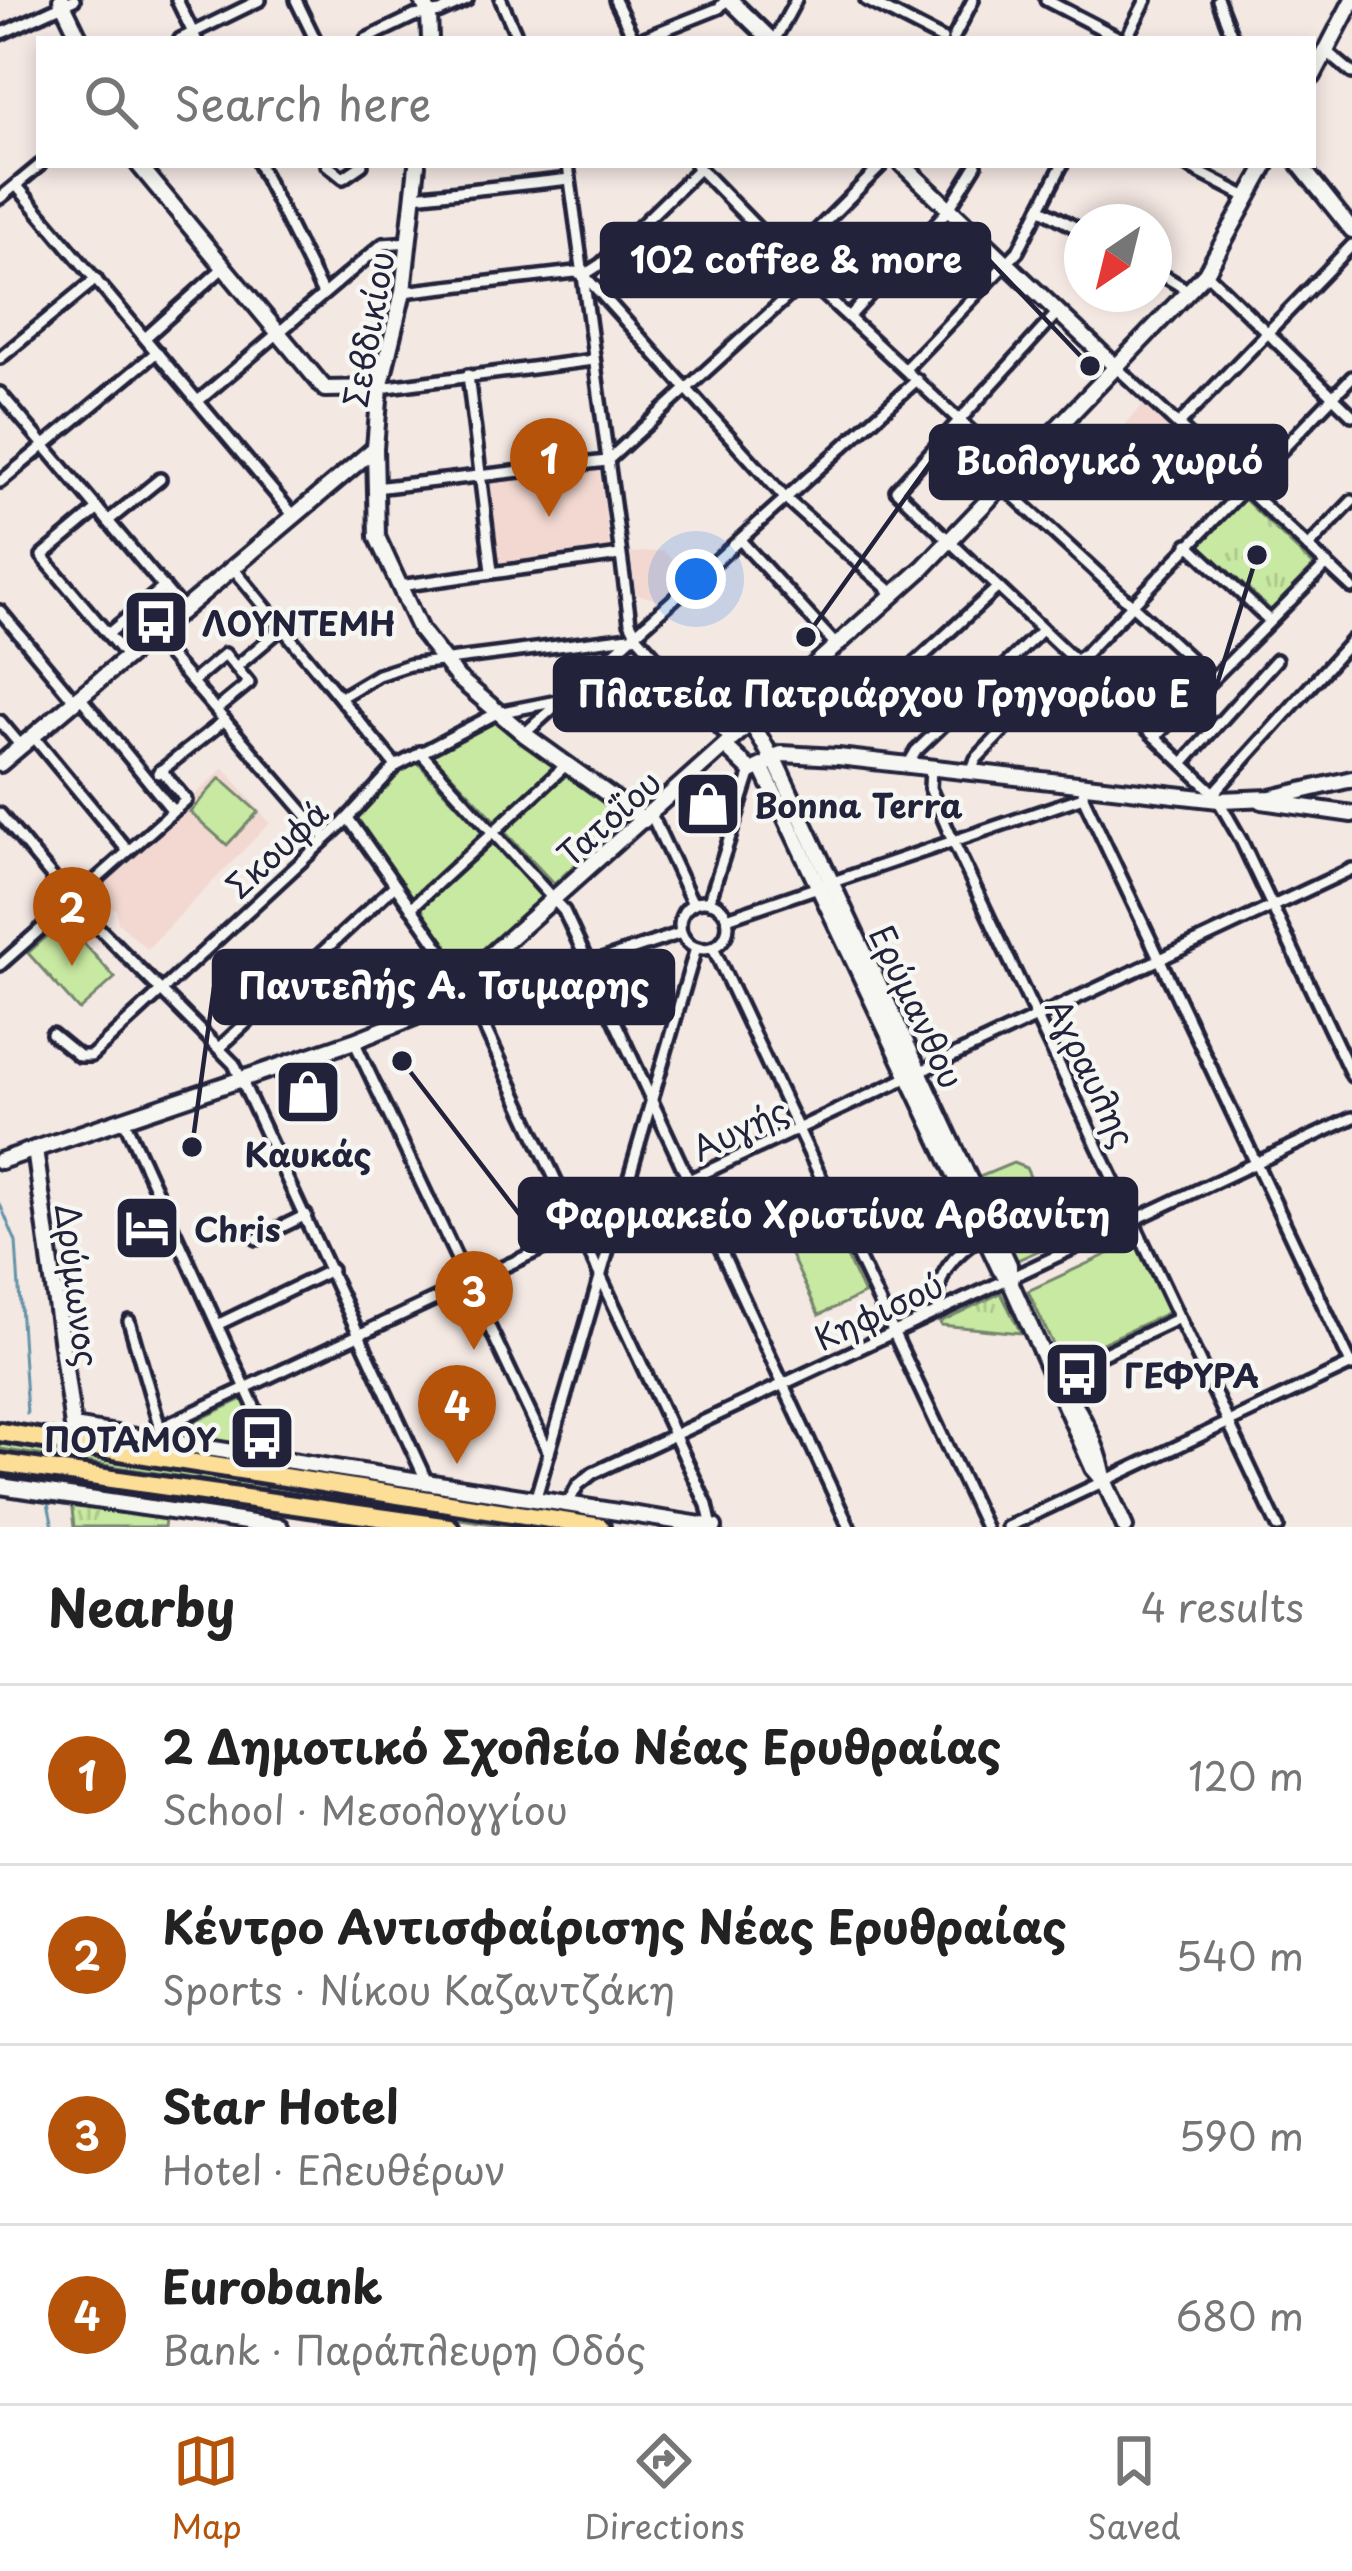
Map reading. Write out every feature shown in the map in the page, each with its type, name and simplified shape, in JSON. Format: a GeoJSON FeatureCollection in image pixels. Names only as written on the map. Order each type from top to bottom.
{"type":"FeatureCollection","features":[{"type":"Feature","properties":{"kind":"highway"},"geometry":{"type":"LineString","coordinates":[[0,1432],[599,1527]]}},
{"type":"Feature","properties":{"kind":"highway"},"geometry":{"type":"LineString","coordinates":[[0,1463],[449,1527]]}},
{"type":"Feature","properties":{"kind":"main road"},"geometry":{"type":"LineString","coordinates":[[728,0],[770,36]]}},
{"type":"Feature","properties":{"kind":"main road"},"geometry":{"type":"LineString","coordinates":[[1316,70],[1352,1]]}},
{"type":"Feature","properties":{"kind":"main road"},"geometry":{"type":"LineString","coordinates":[[66,2],[79,36]]}},
{"type":"Feature","properties":{"kind":"main road"},"geometry":{"type":"LineString","coordinates":[[142,168],[325,388],[380,388]]}},
{"type":"Feature","properties":{"kind":"main road","name":"Σεβδικίου"},"geometry":{"type":"LineString","coordinates":[[417,168],[403,292],[380,388],[375,448],[377,537],[420,630],[441,659],[524,734],[648,817]]}},
{"type":"Feature","properties":{"kind":"main road"},"geometry":{"type":"LineString","coordinates":[[906,168],[1116,367]]}},
{"type":"Feature","properties":{"kind":"main road","name":"Τατοΐου"},"geometry":{"type":"LineString","coordinates":[[0,1161],[419,1017],[838,647],[949,541],[1206,273],[1264,168]]}},
{"type":"Feature","properties":{"kind":"main road"},"geometry":{"type":"LineString","coordinates":[[1302,168],[1352,230]]}},
{"type":"Feature","properties":{"kind":"main road"},"geometry":{"type":"LineString","coordinates":[[0,764],[375,448]]}},
{"type":"Feature","properties":{"kind":"main road"},"geometry":{"type":"LineString","coordinates":[[349,469],[375,482]]}},
{"type":"Feature","properties":{"kind":"main road","name":"Ερύμανθου"},"geometry":{"type":"LineString","coordinates":[[751,725],[763,760],[1054,1377],[1060,1399],[1125,1527]]}},
{"type":"Feature","properties":{"kind":"main road"},"geometry":{"type":"LineString","coordinates":[[729,744],[763,760],[838,757],[1084,791],[1258,799],[1279,806],[1352,814]]}},
{"type":"Feature","properties":{"kind":"main road"},"geometry":{"type":"LineString","coordinates":[[1258,799],[1272,789],[1350,777]]}},
{"type":"Feature","properties":{"kind":"main road","name":"Ερύμανθου"},"geometry":{"type":"LineString","coordinates":[[914,1075],[1010,1265],[1009,1279]]}},
{"type":"Feature","properties":{"kind":"main road","name":"Δρύμωνος"},"geometry":{"type":"LineString","coordinates":[[34,1149],[73,1427],[159,1435]]}},
{"type":"Feature","properties":{"kind":"main road"},"geometry":{"type":"LineString","coordinates":[[159,1435],[278,1460],[713,1527]]}},
{"type":"Feature","properties":{"kind":"main road"},"geometry":{"type":"LineString","coordinates":[[0,1486],[280,1527]]}},
{"type":"Feature","properties":{"kind":"street"},"geometry":{"type":"LineString","coordinates":[[177,0],[195,36],[260,0]]}},
{"type":"Feature","properties":{"kind":"street"},"geometry":{"type":"LineString","coordinates":[[296,0],[314,36]]}},
{"type":"Feature","properties":{"kind":"street"},"geometry":{"type":"LineString","coordinates":[[372,36],[425,7],[467,0]]}},
{"type":"Feature","properties":{"kind":"street"},"geometry":{"type":"LineString","coordinates":[[501,0],[517,36]]}},
{"type":"Feature","properties":{"kind":"street"},"geometry":{"type":"LineString","coordinates":[[615,0],[636,36]]}},
{"type":"Feature","properties":{"kind":"street"},"geometry":{"type":"LineString","coordinates":[[698,0],[700,15]]}},
{"type":"Feature","properties":{"kind":"street"},"geometry":{"type":"LineString","coordinates":[[646,36],[728,0]]}},
{"type":"Feature","properties":{"kind":"street"},"geometry":{"type":"LineString","coordinates":[[775,36],[796,0]]}},
{"type":"Feature","properties":{"kind":"street"},"geometry":{"type":"LineString","coordinates":[[866,0],[936,36]]}},
{"type":"Feature","properties":{"kind":"street"},"geometry":{"type":"LineString","coordinates":[[955,36],[973,0]]}},
{"type":"Feature","properties":{"kind":"street"},"geometry":{"type":"LineString","coordinates":[[1046,0],[1118,36]]}},
{"type":"Feature","properties":{"kind":"street"},"geometry":{"type":"LineString","coordinates":[[1126,36],[1147,0]]}},
{"type":"Feature","properties":{"kind":"street"},"geometry":{"type":"LineString","coordinates":[[1218,0],[1232,36]]}},
{"type":"Feature","properties":{"kind":"street"},"geometry":{"type":"LineString","coordinates":[[0,34],[66,2]]}},
{"type":"Feature","properties":{"kind":"street"},"geometry":{"type":"LineString","coordinates":[[1326,51],[1352,73]]}},
{"type":"Feature","properties":{"kind":"street"},"geometry":{"type":"LineString","coordinates":[[0,198],[36,168]]}},
{"type":"Feature","properties":{"kind":"street"},"geometry":{"type":"LineString","coordinates":[[260,168],[323,294]]}},
{"type":"Feature","properties":{"kind":"street"},"geometry":{"type":"LineString","coordinates":[[331,168],[343,178],[358,168]]}},
{"type":"Feature","properties":{"kind":"street"},"geometry":{"type":"LineString","coordinates":[[568,168],[630,622],[729,744]]}},
{"type":"Feature","properties":{"kind":"street"},"geometry":{"type":"LineString","coordinates":[[584,275],[696,168]]}},
{"type":"Feature","properties":{"kind":"street"},"geometry":{"type":"LineString","coordinates":[[698,168],[807,278],[1015,472]]}},
{"type":"Feature","properties":{"kind":"street"},"geometry":{"type":"LineString","coordinates":[[788,259],[879,168]]}},
{"type":"Feature","properties":{"kind":"street"},"geometry":{"type":"LineString","coordinates":[[849,317],[949,209],[974,168]]}},
{"type":"Feature","properties":{"kind":"street"},"geometry":{"type":"LineString","coordinates":[[905,369],[1018,251],[1060,168]]}},
{"type":"Feature","properties":{"kind":"street"},"geometry":{"type":"LineString","coordinates":[[1191,168],[1249,198]]}},
{"type":"Feature","properties":{"kind":"street"},"geometry":{"type":"LineString","coordinates":[[414,196],[570,179]]}},
{"type":"Feature","properties":{"kind":"street"},"geometry":{"type":"LineString","coordinates":[[16,184],[294,516]]}},
{"type":"Feature","properties":{"kind":"street"},"geometry":{"type":"LineString","coordinates":[[1040,208],[1064,221]]}},
{"type":"Feature","properties":{"kind":"street"},"geometry":{"type":"LineString","coordinates":[[198,401],[383,244],[410,242]]}},
{"type":"Feature","properties":{"kind":"street"},"geometry":{"type":"LineString","coordinates":[[1178,425],[1352,244]]}},
{"type":"Feature","properties":{"kind":"street"},"geometry":{"type":"LineString","coordinates":[[145,338],[224,267]]}},
{"type":"Feature","properties":{"kind":"street"},"geometry":{"type":"LineString","coordinates":[[403,292],[575,272],[584,275],[785,498],[895,595]]}},
{"type":"Feature","properties":{"kind":"street"},"geometry":{"type":"LineString","coordinates":[[1206,273],[1352,415]]}},
{"type":"Feature","properties":{"kind":"street"},"geometry":{"type":"LineString","coordinates":[[375,482],[482,478],[607,461],[807,278]]}},
{"type":"Feature","properties":{"kind":"street"},"geometry":{"type":"LineString","coordinates":[[0,358],[96,279]]}},
{"type":"Feature","properties":{"kind":"street"},"geometry":{"type":"LineString","coordinates":[[1172,281],[1189,291]]}},
{"type":"Feature","properties":{"kind":"street"},"geometry":{"type":"LineString","coordinates":[[1058,312],[896,487],[1217,797],[1352,1076]]}},
{"type":"Feature","properties":{"kind":"street"},"geometry":{"type":"LineString","coordinates":[[0,482],[157,352]]}},
{"type":"Feature","properties":{"kind":"street"},"geometry":{"type":"LineString","coordinates":[[380,388],[593,360]]}},
{"type":"Feature","properties":{"kind":"street"},"geometry":{"type":"LineString","coordinates":[[1116,367],[1352,588]]}},
{"type":"Feature","properties":{"kind":"street"},"geometry":{"type":"LineString","coordinates":[[469,375],[492,571]]}},
{"type":"Feature","properties":{"kind":"street"},"geometry":{"type":"LineString","coordinates":[[970,772],[976,759],[1352,377]]}},
{"type":"Feature","properties":{"kind":"street","name":"Σκουφά"},"geometry":{"type":"LineString","coordinates":[[524,734],[917,380]]}},
{"type":"Feature","properties":{"kind":"street"},"geometry":{"type":"LineString","coordinates":[[0,393],[183,610]]}},
{"type":"Feature","properties":{"kind":"street"},"geometry":{"type":"LineString","coordinates":[[108,521],[160,479]]}},
{"type":"Feature","properties":{"kind":"street"},"geometry":{"type":"LineString","coordinates":[[1002,485],[1212,679]]}},
{"type":"Feature","properties":{"kind":"street"},"geometry":{"type":"LineString","coordinates":[[1308,547],[1352,501]]}},
{"type":"Feature","properties":{"kind":"street"},"geometry":{"type":"LineString","coordinates":[[98,509],[42,556],[127,657]]}},
{"type":"Feature","properties":{"kind":"street"},"geometry":{"type":"LineString","coordinates":[[740,539],[838,647]]}},
{"type":"Feature","properties":{"kind":"street"},"geometry":{"type":"LineString","coordinates":[[1188,544],[1270,621]]}},
{"type":"Feature","properties":{"kind":"street"},"geometry":{"type":"LineString","coordinates":[[399,586],[620,555]]}},
{"type":"Feature","properties":{"kind":"street"},"geometry":{"type":"LineString","coordinates":[[1155,737],[1327,564]]}},
{"type":"Feature","properties":{"kind":"street"},"geometry":{"type":"LineString","coordinates":[[233,568],[396,766]]}},
{"type":"Feature","properties":{"kind":"street"},"geometry":{"type":"LineString","coordinates":[[108,634],[164,587]]}},
{"type":"Feature","properties":{"kind":"street"},"geometry":{"type":"LineString","coordinates":[[887,689],[997,588]]}},
{"type":"Feature","properties":{"kind":"street"},"geometry":{"type":"LineString","coordinates":[[0,611],[173,811]]}},
{"type":"Feature","properties":{"kind":"street"},"geometry":{"type":"LineString","coordinates":[[236,667],[282,628]]}},
{"type":"Feature","properties":{"kind":"street"},"geometry":{"type":"LineString","coordinates":[[908,765],[916,751],[1041,631]]}},
{"type":"Feature","properties":{"kind":"street"},"geometry":{"type":"LineString","coordinates":[[152,636],[326,838]]}},
{"type":"Feature","properties":{"kind":"street"},"geometry":{"type":"LineString","coordinates":[[341,697],[378,675],[441,659],[637,636]]}},
{"type":"Feature","properties":{"kind":"street"},"geometry":{"type":"LineString","coordinates":[[1217,797],[1352,640]]}},
{"type":"Feature","properties":{"kind":"street"},"geometry":{"type":"LineString","coordinates":[[192,682],[225,654],[249,683],[216,710]]}},
{"type":"Feature","properties":{"kind":"street"},"geometry":{"type":"LineString","coordinates":[[1183,764],[1276,660]]}},
{"type":"Feature","properties":{"kind":"street","name":"Σκουφά"},"geometry":{"type":"LineString","coordinates":[[52,1034],[79,1056],[91,1057],[348,818],[396,766],[497,713],[563,700]]}},
{"type":"Feature","properties":{"kind":"street"},"geometry":{"type":"LineString","coordinates":[[149,781],[225,719]]}},
{"type":"Feature","properties":{"kind":"street"},"geometry":{"type":"LineString","coordinates":[[0,721],[27,741],[128,851]]}},
{"type":"Feature","properties":{"kind":"street"},"geometry":{"type":"LineString","coordinates":[[420,752],[557,899],[849,1527]]}},
{"type":"Feature","properties":{"kind":"street"},"geometry":{"type":"LineString","coordinates":[[709,902],[763,760]]}},
{"type":"Feature","properties":{"kind":"street"},"geometry":{"type":"LineString","coordinates":[[411,908],[566,765]]}},
{"type":"Feature","properties":{"kind":"street","name":"Αγραυλης"},"geometry":{"type":"LineString","coordinates":[[931,768],[930,788],[952,838],[1278,1527]]}},
{"type":"Feature","properties":{"kind":"street"},"geometry":{"type":"LineString","coordinates":[[0,965],[186,800],[161,770]]}},
{"type":"Feature","properties":{"kind":"street"},"geometry":{"type":"LineString","coordinates":[[727,918],[1084,791],[1158,960],[1352,1365],[1007,1527]]}},
{"type":"Feature","properties":{"kind":"street"},"geometry":{"type":"LineString","coordinates":[[0,814],[71,901],[219,1048],[242,1080],[427,1482]]}},
{"type":"Feature","properties":{"kind":"street"},"geometry":{"type":"LineString","coordinates":[[648,817],[693,904]]}},
{"type":"Feature","properties":{"kind":"street"},"geometry":{"type":"LineString","coordinates":[[348,818],[463,981],[713,1527]]}},
{"type":"Feature","properties":{"kind":"street","name":"Αυγής"},"geometry":{"type":"LineString","coordinates":[[159,1435],[248,1388],[1352,869]]}},
{"type":"Feature","properties":{"kind":"street"},"geometry":{"type":"LineString","coordinates":[[219,1048],[395,885]]}},
{"type":"Feature","properties":{"kind":"street"},"geometry":{"type":"LineString","coordinates":[[709,902],[727,918],[726,935],[713,948],[696,948],[681,933],[682,916],[693,904],[709,902]]}},
{"type":"Feature","properties":{"kind":"street"},"geometry":{"type":"LineString","coordinates":[[471,1004],[681,933]]}},
{"type":"Feature","properties":{"kind":"street"},"geometry":{"type":"LineString","coordinates":[[536,1497],[696,948]]}},
{"type":"Feature","properties":{"kind":"street"},"geometry":{"type":"LineString","coordinates":[[713,948],[985,1527]]}},
{"type":"Feature","properties":{"kind":"street"},"geometry":{"type":"LineString","coordinates":[[354,1041],[549,1453]]}},
{"type":"Feature","properties":{"kind":"street","name":"Κηφισού"},"geometry":{"type":"LineString","coordinates":[[568,1502],[593,1473],[1352,1118]]}},
{"type":"Feature","properties":{"kind":"street"},"geometry":{"type":"LineString","coordinates":[[124,1120],[278,1460]]}},
{"type":"Feature","properties":{"kind":"street"},"geometry":{"type":"LineString","coordinates":[[257,1238],[306,1215]]}},
{"type":"Feature","properties":{"kind":"street"},"geometry":{"type":"LineString","coordinates":[[939,1311],[937,1293],[944,1270],[984,1235]]}},
{"type":"Feature","properties":{"kind":"street"},"geometry":{"type":"LineString","coordinates":[[219,1324],[331,1270]]}},
{"type":"Feature","properties":{"kind":"street"},"geometry":{"type":"LineString","coordinates":[[1054,1377],[1179,1318]]}},
{"type":"Feature","properties":{"kind":"street"},"geometry":{"type":"LineString","coordinates":[[129,1321],[159,1435]]}},
{"type":"Feature","properties":{"kind":"shaded area"},"geometry":{"type":"Polygon","coordinates":[[[1143,405],[1188,447],[1139,501],[1094,460],[1143,405]]]}},
{"type":"Feature","properties":{"kind":"shaded area"},"geometry":{"type":"Polygon","coordinates":[[[599,468],[610,551],[497,565],[489,483],[599,468]]]}},
{"type":"Feature","properties":{"kind":"shaded area"},"geometry":{"type":"Polygon","coordinates":[[[663,551],[688,574],[659,600],[636,594],[631,553],[663,551]]]}},
{"type":"Feature","properties":{"kind":"shaded area"},"geometry":{"type":"Polygon","coordinates":[[[224,768],[270,823],[147,949],[118,923],[116,908],[108,909],[87,891],[161,826],[170,826],[171,817],[224,768]]]}},
{"type":"Feature","properties":{"kind":"green space"},"geometry":{"type":"Polygon","coordinates":[[[1243,498],[1314,566],[1271,610],[1199,544],[1243,498]]]}},
{"type":"Feature","properties":{"kind":"green space"},"geometry":{"type":"Polygon","coordinates":[[[494,722],[555,767],[496,821],[432,754],[494,722]]]}},
{"type":"Feature","properties":{"kind":"green space"},"geometry":{"type":"Polygon","coordinates":[[[415,760],[483,833],[411,900],[354,818],[398,769],[415,760]]]}},
{"type":"Feature","properties":{"kind":"green space"},"geometry":{"type":"Polygon","coordinates":[[[566,775],[624,819],[554,884],[505,832],[566,775]]]}},
{"type":"Feature","properties":{"kind":"green space"},"geometry":{"type":"Polygon","coordinates":[[[220,778],[258,812],[227,845],[190,812],[220,778]]]}},
{"type":"Feature","properties":{"kind":"green space"},"geometry":{"type":"Polygon","coordinates":[[[493,843],[543,895],[462,972],[419,910],[493,843]]]}},
{"type":"Feature","properties":{"kind":"green space"},"geometry":{"type":"Polygon","coordinates":[[[64,921],[115,978],[79,1010],[28,953],[64,921]]]}},
{"type":"Feature","properties":{"kind":"green space"},"geometry":{"type":"Polygon","coordinates":[[[1013,1163],[1026,1168],[1046,1211],[1056,1208],[1069,1237],[1015,1261],[977,1178],[1013,1163]]]}},
{"type":"Feature","properties":{"kind":"green space"},"geometry":{"type":"Polygon","coordinates":[[[826,1213],[864,1294],[819,1315],[781,1234],[826,1213]]]}},
{"type":"Feature","properties":{"kind":"green space"},"geometry":{"type":"Polygon","coordinates":[[[1136,1241],[1169,1312],[1061,1362],[1028,1291],[1136,1241]]]}},
{"type":"Feature","properties":{"kind":"green space"},"geometry":{"type":"Polygon","coordinates":[[[1001,1293],[1021,1333],[941,1325],[940,1322],[1001,1293]]]}},
{"type":"Feature","properties":{"kind":"green space"},"geometry":{"type":"Polygon","coordinates":[[[243,1399],[261,1448],[169,1434],[243,1399]]]}},
{"type":"Feature","properties":{"kind":"green space"},"geometry":{"type":"Polygon","coordinates":[[[0,1444],[543,1527],[513,1527],[0,1449],[0,1444]]]}},
{"type":"Feature","properties":{"kind":"green space"},"geometry":{"type":"Polygon","coordinates":[[[71,1501],[166,1514],[164,1527],[74,1527],[71,1501]]]}},
{"type":"Feature","properties":{"kind":"waterway"},"geometry":{"type":"LineString","coordinates":[[0,823],[39,870]]}},
{"type":"Feature","properties":{"kind":"waterway"},"geometry":{"type":"LineString","coordinates":[[43,875],[51,884]]}},
{"type":"Feature","properties":{"kind":"waterway"},"geometry":{"type":"LineString","coordinates":[[56,890],[60,895]]}},
{"type":"Feature","properties":{"kind":"waterway"},"geometry":{"type":"LineString","coordinates":[[0,973],[68,913]]}},
{"type":"Feature","properties":{"kind":"waterway"},"geometry":{"type":"LineString","coordinates":[[0,1204],[16,1242],[27,1414]]}},
{"type":"Feature","properties":{"kind":"waterway"},"geometry":{"type":"LineString","coordinates":[[48,1504],[53,1527]]}},
{"type":"Feature","properties":{"kind":"place","name":"102 coffee & more"},"geometry":{"type":"Point","coordinates":[1090,366]}},
{"type":"Feature","properties":{"kind":"place","name":"2 Δημοτικό Σχολείο Νέας Ερυθραίας"},"geometry":{"type":"Point","coordinates":[549,517]}},
{"type":"Feature","properties":{"kind":"place","name":"Πλατεία Πατριάρχου Γρηγορίου Ε"},"geometry":{"type":"Point","coordinates":[1257,555]}},
{"type":"Feature","properties":{"kind":"place","name":"ΛΟΥΝΤΕΜΗ"},"geometry":{"type":"Point","coordinates":[156,622]}},
{"type":"Feature","properties":{"kind":"place","name":"Βιολογικό χωριό"},"geometry":{"type":"Point","coordinates":[806,637]}},
{"type":"Feature","properties":{"kind":"place","name":"Bonna Terra"},"geometry":{"type":"Point","coordinates":[708,804]}},
{"type":"Feature","properties":{"kind":"place","name":"Κέντρο Αντισφαίρισης Νέας Ερυθραίας"},"geometry":{"type":"Point","coordinates":[72,966]}},
{"type":"Feature","properties":{"kind":"place","name":"Φαρμακείο Χριστίνα Αρβανίτη"},"geometry":{"type":"Point","coordinates":[402,1061]}},
{"type":"Feature","properties":{"kind":"place","name":"Καυκάς"},"geometry":{"type":"Point","coordinates":[308,1092]}},
{"type":"Feature","properties":{"kind":"place","name":"Παντελής Α. Τσιμαρης"},"geometry":{"type":"Point","coordinates":[192,1147]}},
{"type":"Feature","properties":{"kind":"place","name":"Chris"},"geometry":{"type":"Point","coordinates":[147,1228]}},
{"type":"Feature","properties":{"kind":"place","name":"Star Hotel"},"geometry":{"type":"Point","coordinates":[474,1350]}},
{"type":"Feature","properties":{"kind":"place","name":"ΓΕΦΥΡΑ"},"geometry":{"type":"Point","coordinates":[1077,1374]}},
{"type":"Feature","properties":{"kind":"place","name":"ΠΟΤΑΜΟΥ"},"geometry":{"type":"Point","coordinates":[262,1438]}},
{"type":"Feature","properties":{"kind":"place","name":"Eurobank"},"geometry":{"type":"Point","coordinates":[457,1464]}}]}
